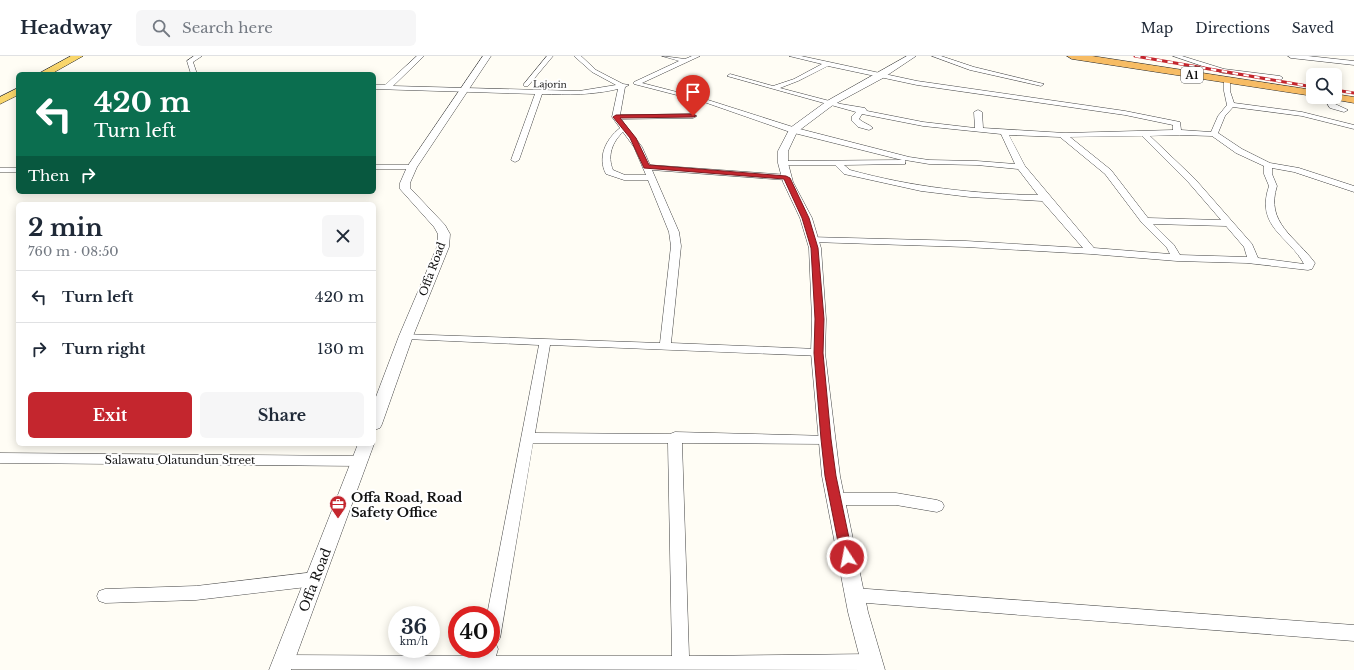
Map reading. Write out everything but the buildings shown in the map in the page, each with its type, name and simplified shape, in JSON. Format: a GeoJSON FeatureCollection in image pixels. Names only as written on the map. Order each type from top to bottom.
{"type":"FeatureCollection","features":[{"type":"Feature","properties":{"kind":"highway","name":"A1"},"geometry":{"type":"LineString","coordinates":[[1072,56],[1306,91]]}},
{"type":"Feature","properties":{"kind":"highway","name":"A1"},"geometry":{"type":"LineString","coordinates":[[1088,56],[1306,91]]}},
{"type":"Feature","properties":{"kind":"highway"},"geometry":{"type":"LineString","coordinates":[[1342,96],[1354,97]]}},
{"type":"Feature","properties":{"kind":"highway"},"geometry":{"type":"LineString","coordinates":[[1342,97],[1354,100]]}},
{"type":"Feature","properties":{"kind":"main road"},"geometry":{"type":"LineString","coordinates":[[47,72],[78,56]]}},
{"type":"Feature","properties":{"kind":"main road"},"geometry":{"type":"LineString","coordinates":[[55,72],[86,56]]}},
{"type":"Feature","properties":{"kind":"main road"},"geometry":{"type":"LineString","coordinates":[[0,96],[16,87]]}},
{"type":"Feature","properties":{"kind":"main road"},"geometry":{"type":"LineString","coordinates":[[0,101],[16,92]]}},
{"type":"Feature","properties":{"kind":"street"},"geometry":{"type":"LineString","coordinates":[[193,72],[190,61],[199,56]]}},
{"type":"Feature","properties":{"kind":"street"},"geometry":{"type":"LineString","coordinates":[[386,88],[421,56]]}},
{"type":"Feature","properties":{"kind":"street"},"geometry":{"type":"LineString","coordinates":[[464,91],[487,56]]}},
{"type":"Feature","properties":{"kind":"street"},"geometry":{"type":"LineString","coordinates":[[526,85],[550,56]]}},
{"type":"Feature","properties":{"kind":"street"},"geometry":{"type":"LineString","coordinates":[[577,56],[594,71],[622,86],[616,117],[636,143],[674,232],[676,246],[665,346]]}},
{"type":"Feature","properties":{"kind":"street"},"geometry":{"type":"LineString","coordinates":[[665,56],[685,61]]}},
{"type":"Feature","properties":{"kind":"street"},"geometry":{"type":"LineString","coordinates":[[636,83],[697,56]]}},
{"type":"Feature","properties":{"kind":"street"},"geometry":{"type":"LineString","coordinates":[[792,56],[880,76],[942,87],[1125,113],[1177,124],[1176,132]]}},
{"type":"Feature","properties":{"kind":"street"},"geometry":{"type":"LineString","coordinates":[[282,667],[487,661],[681,667],[873,666],[854,595],[835,499],[826,439],[818,353],[819,319],[815,248],[806,218],[785,170],[783,151],[793,130],[830,103],[880,76],[912,56]]}},
{"type":"Feature","properties":{"kind":"street"},"geometry":{"type":"LineString","coordinates":[[935,56],[972,69],[1041,84]]}},
{"type":"Feature","properties":{"kind":"street"},"geometry":{"type":"LineString","coordinates":[[1176,56],[1211,68],[1280,78]]}},
{"type":"Feature","properties":{"kind":"street"},"geometry":{"type":"LineString","coordinates":[[1291,56],[1354,63]]}},
{"type":"Feature","properties":{"kind":"street"},"geometry":{"type":"LineString","coordinates":[[774,88],[796,80],[826,64]]}},
{"type":"Feature","properties":{"kind":"street"},"geometry":{"type":"LineString","coordinates":[[1239,65],[1239,73]]}},
{"type":"Feature","properties":{"kind":"street"},"geometry":{"type":"LineString","coordinates":[[730,76],[830,103],[925,124],[979,130],[1061,134],[1176,132],[1214,134],[1239,151],[1268,166],[1296,170],[1354,189]]}},
{"type":"Feature","properties":{"kind":"street"},"geometry":{"type":"LineString","coordinates":[[1214,134],[1222,116],[1231,105],[1227,80]]}},
{"type":"Feature","properties":{"kind":"street"},"geometry":{"type":"LineString","coordinates":[[636,83],[706,101],[793,130],[909,159],[929,162]]}},
{"type":"Feature","properties":{"kind":"street","name":"Lajorin"},"geometry":{"type":"LineString","coordinates":[[376,87],[464,91],[588,93],[636,83]]}},
{"type":"Feature","properties":{"kind":"street","name":"Offa Road"},"geometry":{"type":"LineString","coordinates":[[376,418],[406,336],[443,247],[444,234],[440,225],[405,189],[405,183],[412,167],[464,91]]}},
{"type":"Feature","properties":{"kind":"street"},"geometry":{"type":"LineString","coordinates":[[515,160],[540,93]]}},
{"type":"Feature","properties":{"kind":"street"},"geometry":{"type":"LineString","coordinates":[[1328,104],[1344,110]]}},
{"type":"Feature","properties":{"kind":"street"},"geometry":{"type":"LineString","coordinates":[[1231,105],[1302,114],[1354,127]]}},
{"type":"Feature","properties":{"kind":"street"},"geometry":{"type":"LineString","coordinates":[[862,110],[855,119],[861,125],[869,128]]}},
{"type":"Feature","properties":{"kind":"street"},"geometry":{"type":"LineString","coordinates":[[978,112],[979,130]]}},
{"type":"Feature","properties":{"kind":"street"},"geometry":{"type":"LineString","coordinates":[[616,117],[693,116]]}},
{"type":"Feature","properties":{"kind":"street"},"geometry":{"type":"LineString","coordinates":[[624,128],[612,140],[606,156],[607,168],[609,172],[624,177],[650,178]]}},
{"type":"Feature","properties":{"kind":"street"},"geometry":{"type":"LineString","coordinates":[[1003,131],[1021,167],[1045,198],[1092,251]]}},
{"type":"Feature","properties":{"kind":"street"},"geometry":{"type":"LineString","coordinates":[[1143,133],[1192,181],[1249,246],[1253,258],[1247,260]]}},
{"type":"Feature","properties":{"kind":"street"},"geometry":{"type":"LineString","coordinates":[[1061,134],[1108,172],[1145,221],[1171,247],[1177,258]]}},
{"type":"Feature","properties":{"kind":"street"},"geometry":{"type":"LineString","coordinates":[[646,167],[785,170],[836,162],[977,163],[1021,167]]}},
{"type":"Feature","properties":{"kind":"street"},"geometry":{"type":"LineString","coordinates":[[836,162],[847,172],[937,193],[993,197],[1045,198]]}},
{"type":"Feature","properties":{"kind":"street"},"geometry":{"type":"LineString","coordinates":[[812,239],[966,244],[1092,251],[1177,258],[1247,260],[1308,267],[1310,263],[1275,225],[1270,198],[1273,186],[1268,174],[1268,166]]}},
{"type":"Feature","properties":{"kind":"street"},"geometry":{"type":"LineString","coordinates":[[376,168],[412,167]]}},
{"type":"Feature","properties":{"kind":"street"},"geometry":{"type":"LineString","coordinates":[[0,170],[16,170]]}},
{"type":"Feature","properties":{"kind":"street"},"geometry":{"type":"LineString","coordinates":[[1145,221],[1228,223]]}},
{"type":"Feature","properties":{"kind":"street"},"geometry":{"type":"LineString","coordinates":[[406,336],[818,353]]}},
{"type":"Feature","properties":{"kind":"street"},"geometry":{"type":"LineString","coordinates":[[497,606],[545,342]]}},
{"type":"Feature","properties":{"kind":"street"},"geometry":{"type":"LineString","coordinates":[[528,438],[675,437],[826,439]]}},
{"type":"Feature","properties":{"kind":"street"},"geometry":{"type":"LineString","coordinates":[[675,437],[681,667]]}},
{"type":"Feature","properties":{"kind":"street","name":"Offa Road"},"geometry":{"type":"LineString","coordinates":[[282,667],[363,453]]}},
{"type":"Feature","properties":{"kind":"street","name":"Salawatu Olatundun Street"},"geometry":{"type":"LineString","coordinates":[[0,458],[363,453]]}},
{"type":"Feature","properties":{"kind":"street"},"geometry":{"type":"LineString","coordinates":[[835,499],[896,499],[937,506]]}},
{"type":"Feature","properties":{"kind":"street"},"geometry":{"type":"LineString","coordinates":[[105,596],[196,593],[315,579]]}},
{"type":"Feature","properties":{"kind":"street"},"geometry":{"type":"LineString","coordinates":[[854,595],[1354,633]]}},
{"type":"Feature","properties":{"kind":"railway"},"geometry":{"type":"LineString","coordinates":[[1135,56],[1306,86]]}},
{"type":"Feature","properties":{"kind":"railway"},"geometry":{"type":"LineString","coordinates":[[1342,91],[1354,93]]}},
{"type":"Feature","properties":{"kind":"place","name":"Offa Road, Road Safety Office"},"geometry":{"type":"Point","coordinates":[338,519]}},
{"type":"Feature","properties":{"kind":"route"},"geometry":{"type":"LineString","coordinates":[[693,116],[616,117],[633,138],[646,167],[786,178],[806,218],[815,248],[819,319],[818,353],[826,439],[831,476],[847,557]]}}]}
